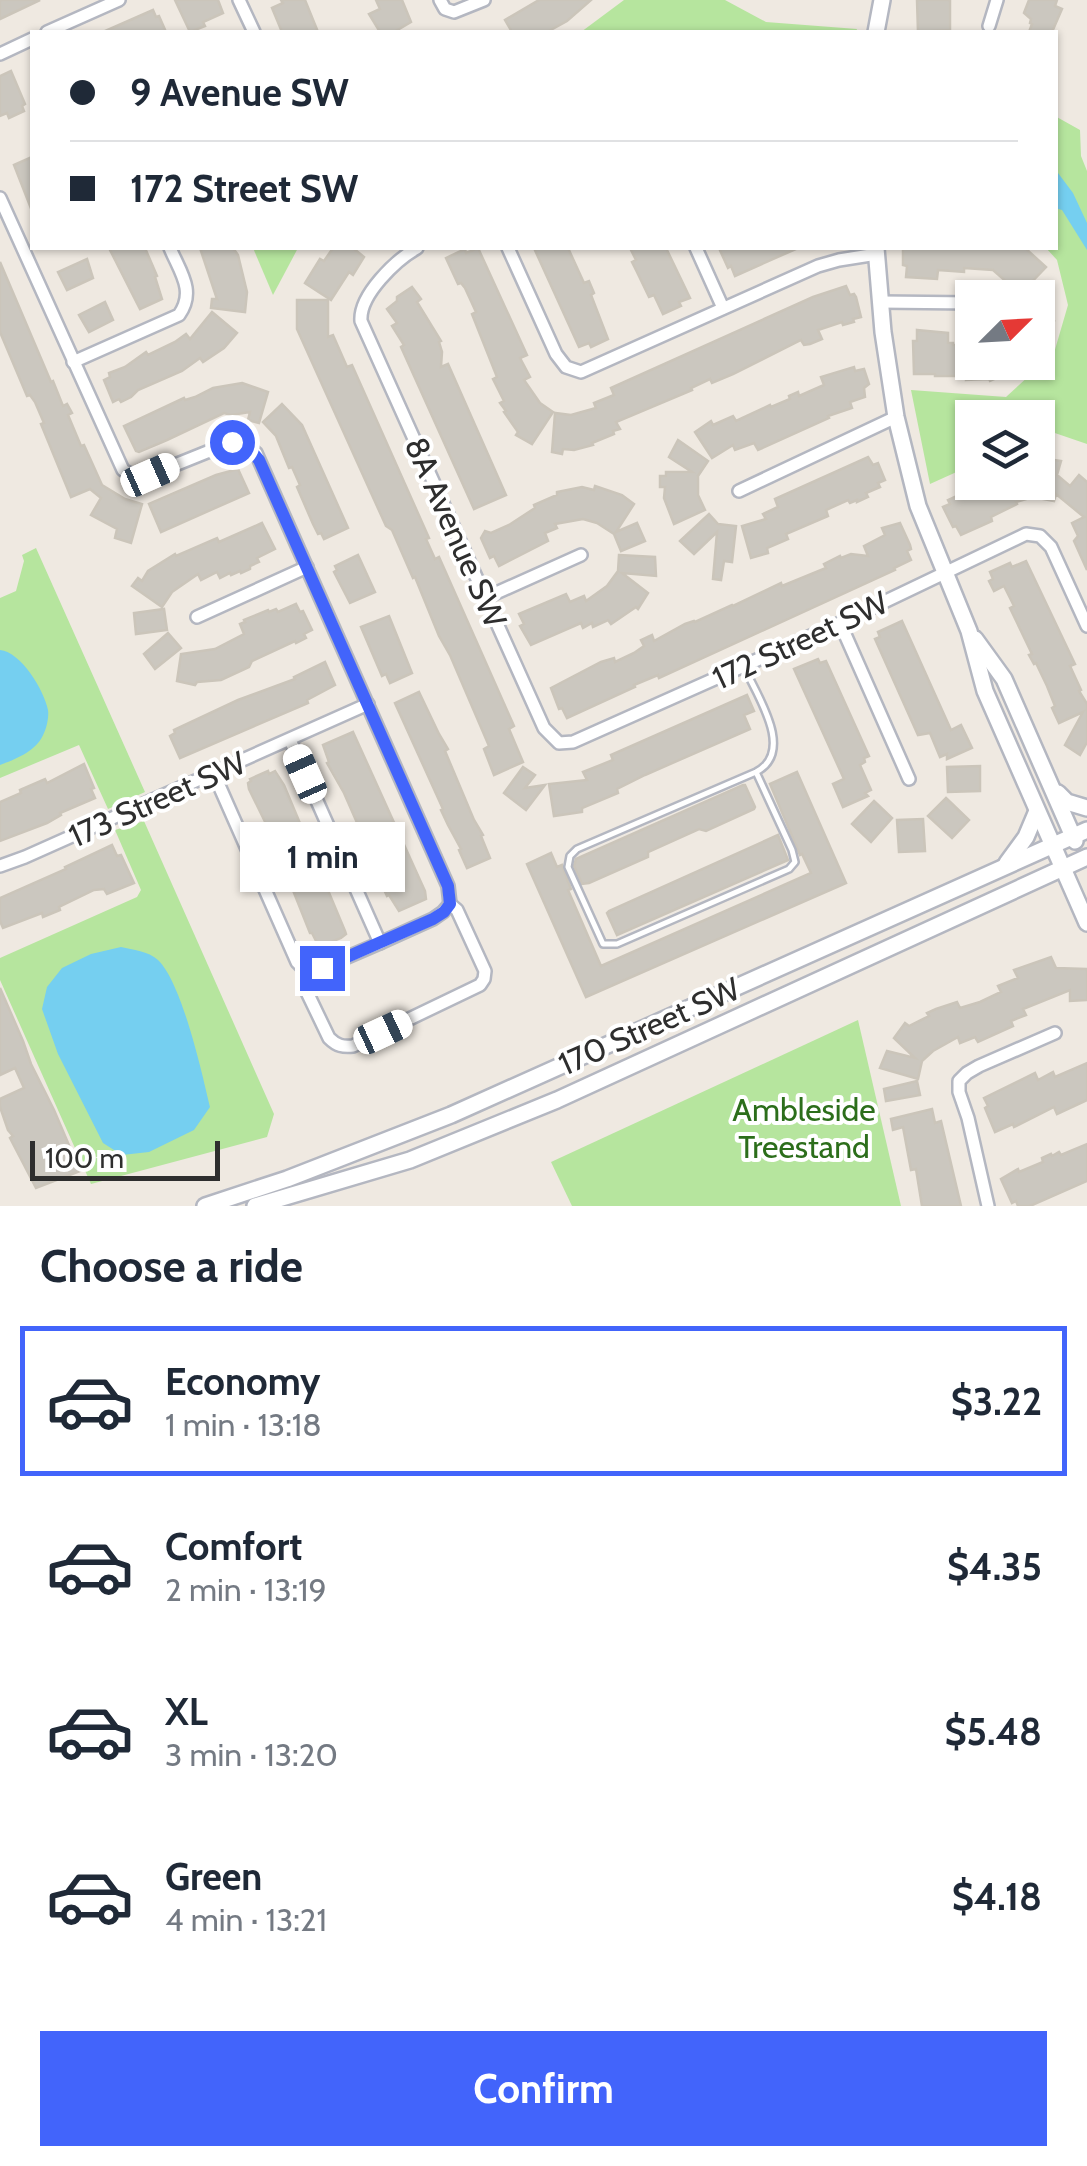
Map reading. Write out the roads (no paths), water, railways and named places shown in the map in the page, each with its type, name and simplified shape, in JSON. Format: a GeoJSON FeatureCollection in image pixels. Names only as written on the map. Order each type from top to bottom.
{"type":"FeatureCollection","features":[{"type":"Feature","properties":{"kind":"main road"},"geometry":{"type":"LineString","coordinates":[[876,30],[882,0]]}},
{"type":"Feature","properties":{"kind":"main road"},"geometry":{"type":"LineString","coordinates":[[877,250],[896,418],[918,506],[970,632],[985,691],[1087,923]]}},
{"type":"Feature","properties":{"kind":"main road"},"geometry":{"type":"LineString","coordinates":[[970,632],[1004,679],[1051,787],[1080,833],[1086,861]]}},
{"type":"Feature","properties":{"kind":"main road"},"geometry":{"type":"LineString","coordinates":[[1051,787],[1067,802],[1087,808]]}},
{"type":"Feature","properties":{"kind":"main road"},"geometry":{"type":"LineString","coordinates":[[1004,866],[1026,837],[1037,811]]}},
{"type":"Feature","properties":{"kind":"main road","name":"170 Street SW"},"geometry":{"type":"LineString","coordinates":[[205,1206],[287,1179],[451,1115],[1080,833]]}},
{"type":"Feature","properties":{"kind":"main road","name":"170 Street SW"},"geometry":{"type":"LineString","coordinates":[[255,1206],[346,1180],[479,1133],[1062,868],[1086,861]]}},
{"type":"Feature","properties":{"kind":"street"},"geometry":{"type":"LineString","coordinates":[[52,30],[119,0]]}},
{"type":"Feature","properties":{"kind":"street"},"geometry":{"type":"LineString","coordinates":[[239,0],[253,30]]}},
{"type":"Feature","properties":{"kind":"street"},"geometry":{"type":"LineString","coordinates":[[443,4],[454,12],[484,0]]}},
{"type":"Feature","properties":{"kind":"street"},"geometry":{"type":"LineString","coordinates":[[990,26],[997,0]]}},
{"type":"Feature","properties":{"kind":"street"},"geometry":{"type":"LineString","coordinates":[[0,54],[30,40]]}},
{"type":"Feature","properties":{"kind":"street"},"geometry":{"type":"LineString","coordinates":[[0,198],[118,463],[136,477],[150,475],[232,442],[246,445],[259,460],[448,886],[450,904],[457,910],[481,961],[484,979],[472,990],[353,1046],[344,1047],[329,1038],[306,988],[303,968],[214,774]]}},
{"type":"Feature","properties":{"kind":"street"},"geometry":{"type":"LineString","coordinates":[[73,362],[179,315],[188,301],[188,292],[171,250]]}},
{"type":"Feature","properties":{"kind":"street","name":"8A Avenue SW"},"geometry":{"type":"LineString","coordinates":[[414,250],[386,273],[361,308],[360,316],[544,728],[559,742]]}},
{"type":"Feature","properties":{"kind":"street"},"geometry":{"type":"LineString","coordinates":[[509,250],[556,354],[570,370],[580,372],[818,266],[877,250]]}},
{"type":"Feature","properties":{"kind":"street"},"geometry":{"type":"LineString","coordinates":[[697,250],[723,308]]}},
{"type":"Feature","properties":{"kind":"street"},"geometry":{"type":"LineString","coordinates":[[880,302],[955,303]]}},
{"type":"Feature","properties":{"kind":"street"},"geometry":{"type":"LineString","coordinates":[[739,491],[896,418]]}},
{"type":"Feature","properties":{"kind":"street","name":"172 Street SW"},"geometry":{"type":"LineString","coordinates":[[559,742],[573,742],[744,666],[1026,534],[1040,536],[1052,547],[1087,626]]}},
{"type":"Feature","properties":{"kind":"street"},"geometry":{"type":"LineString","coordinates":[[485,598],[581,555]]}},
{"type":"Feature","properties":{"kind":"street"},"geometry":{"type":"LineString","coordinates":[[197,617],[307,567]]}},
{"type":"Feature","properties":{"kind":"street"},"geometry":{"type":"LineString","coordinates":[[840,623],[909,779]]}},
{"type":"Feature","properties":{"kind":"street","name":"173 Street SW"},"geometry":{"type":"LineString","coordinates":[[0,866],[368,704]]}},
{"type":"Feature","properties":{"kind":"street"},"geometry":{"type":"LineString","coordinates":[[290,740],[380,943]]}},
{"type":"Feature","properties":{"kind":"street"},"geometry":{"type":"LineString","coordinates":[[303,968],[322,968],[380,943],[433,919],[450,904]]}},
{"type":"Feature","properties":{"kind":"street"},"geometry":{"type":"LineString","coordinates":[[988,1206],[959,1092],[960,1082],[966,1073],[979,1066],[1055,1034]]}},
{"type":"Feature","properties":{"kind":"lane"},"geometry":{"type":"LineString","coordinates":[[744,666],[774,734],[775,748],[763,770],[756,772],[577,849],[570,856],[568,867],[603,944],[617,944],[789,869],[795,862],[756,772]]}},
{"type":"Feature","properties":{"kind":"water"},"geometry":{"type":"Polygon","coordinates":[[[1058,173],[1087,223],[1087,250],[1058,209],[1058,173]]]}},
{"type":"Feature","properties":{"kind":"water"},"geometry":{"type":"Polygon","coordinates":[[[0,650],[16,657],[30,673],[46,702],[48,721],[36,745],[0,765],[0,650]]]}},
{"type":"Feature","properties":{"kind":"water"},"geometry":{"type":"Polygon","coordinates":[[[121,947],[150,955],[167,972],[190,1029],[210,1107],[194,1130],[149,1152],[122,1155],[103,1143],[58,1054],[42,1009],[47,987],[62,968],[91,954],[121,947]]]}},
{"type":"Feature","properties":{"kind":"park label","name":"Ambleside Treestand"},"geometry":{"type":"Point","coordinates":[804,1128]}}]}
